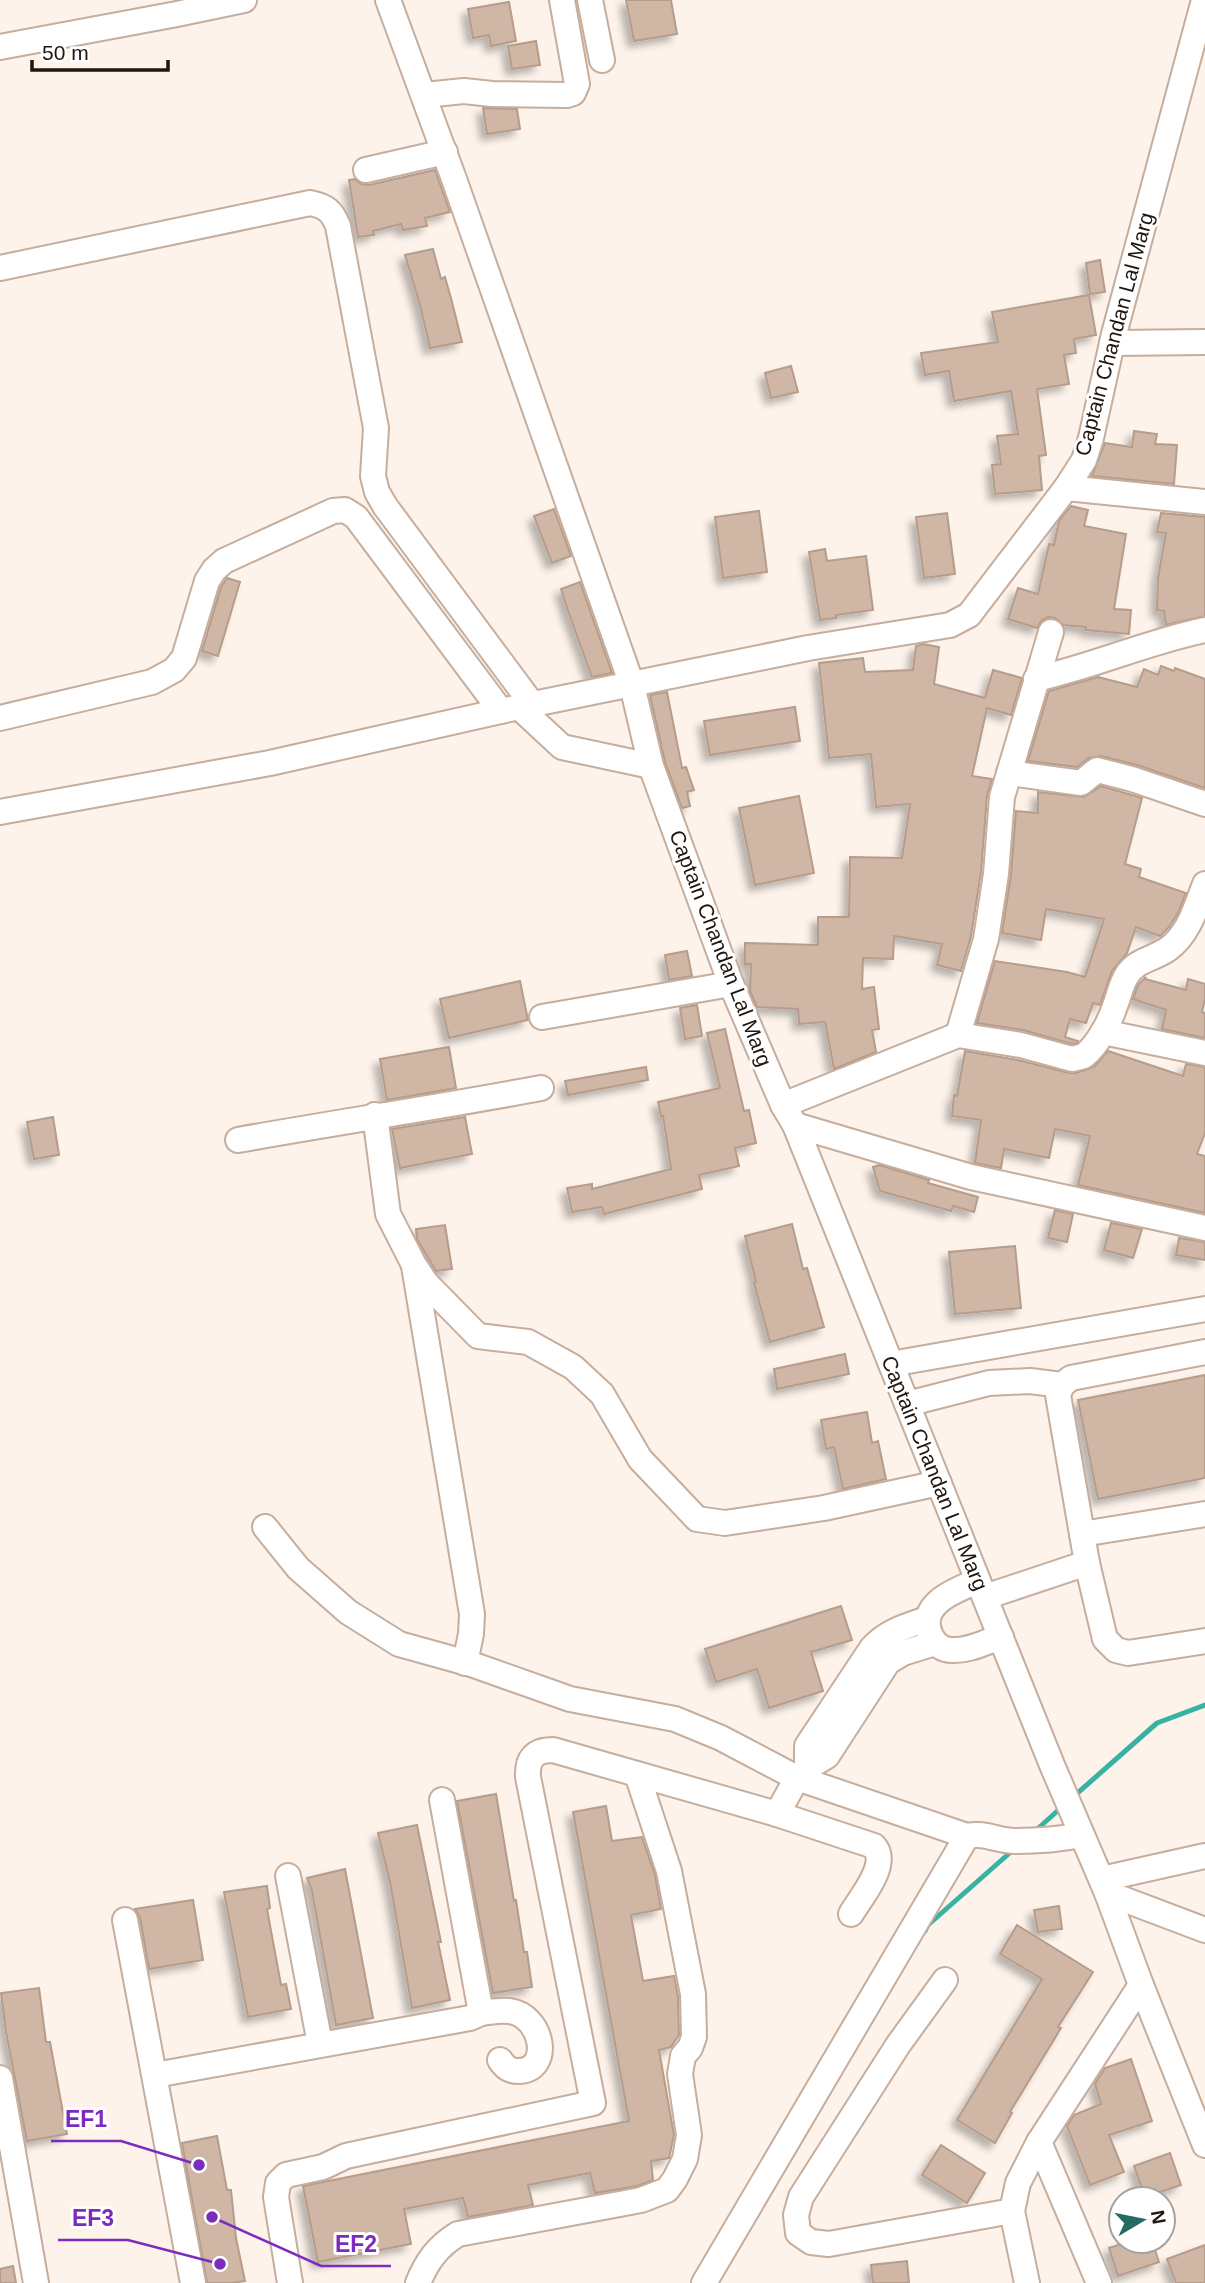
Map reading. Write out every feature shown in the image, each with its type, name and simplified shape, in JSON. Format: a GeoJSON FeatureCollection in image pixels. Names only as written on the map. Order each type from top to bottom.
{"type":"FeatureCollection","features":[{"type":"Feature","properties":{"kind":"street"},"geometry":{"type":"LineString","coordinates":[[0,47],[244,0]]}},
{"type":"Feature","properties":{"kind":"street"},"geometry":{"type":"LineString","coordinates":[[0,812],[270,763],[517,707],[632,685],[445,152],[388,0]]}},
{"type":"Feature","properties":{"kind":"street"},"geometry":{"type":"LineString","coordinates":[[424,95],[464,91],[492,94],[573,93],[577,83],[562,0]]}},
{"type":"Feature","properties":{"kind":"street"},"geometry":{"type":"LineString","coordinates":[[590,0],[602,60]]}},
{"type":"Feature","properties":{"kind":"street","name":"Captain Chandan Lal Marg"},"geometry":{"type":"LineString","coordinates":[[1204,0],[1168,127],[1084,460],[970,615],[950,625],[808,648],[632,685],[651,766],[731,984],[789,1115],[1052,1765],[1105,1886],[1205,2145]]}},
{"type":"Feature","properties":{"kind":"street"},"geometry":{"type":"LineString","coordinates":[[366,170],[445,152]]}},
{"type":"Feature","properties":{"kind":"street"},"geometry":{"type":"LineString","coordinates":[[0,268],[310,203],[324,205],[338,226],[374,414],[376,428],[373,476],[377,492],[517,707]]}},
{"type":"Feature","properties":{"kind":"street"},"geometry":{"type":"LineString","coordinates":[[1112,343],[1205,342]]}},
{"type":"Feature","properties":{"kind":"street"},"geometry":{"type":"LineString","coordinates":[[1066,488],[1205,502]]}},
{"type":"Feature","properties":{"kind":"street"},"geometry":{"type":"LineString","coordinates":[[0,718],[152,682],[173,670],[184,658],[207,581],[214,570],[224,561],[333,511],[345,510],[356,517],[517,707],[562,747],[651,766]]}},
{"type":"Feature","properties":{"kind":"street"},"geometry":{"type":"LineString","coordinates":[[1036,679],[1077,670],[1164,639],[1205,630]]}},
{"type":"Feature","properties":{"kind":"street"},"geometry":{"type":"LineString","coordinates":[[958,1035],[986,939],[996,874],[1002,797],[1051,632]]}},
{"type":"Feature","properties":{"kind":"street"},"geometry":{"type":"LineString","coordinates":[[1009,773],[1081,783],[1097,770],[1205,804]]}},
{"type":"Feature","properties":{"kind":"street"},"geometry":{"type":"LineString","coordinates":[[789,1115],[958,1035],[1021,1045],[1072,1059],[1087,1054],[1113,1014],[1126,975],[1133,967],[1177,942],[1192,919],[1205,884]]}},
{"type":"Feature","properties":{"kind":"street"},"geometry":{"type":"LineString","coordinates":[[542,1017],[731,984]]}},
{"type":"Feature","properties":{"kind":"street"},"geometry":{"type":"LineString","coordinates":[[1103,1032],[1205,1053]]}},
{"type":"Feature","properties":{"kind":"street"},"geometry":{"type":"LineString","coordinates":[[238,1140],[375,1115],[450,1106],[541,1088]]}},
{"type":"Feature","properties":{"kind":"street"},"geometry":{"type":"LineString","coordinates":[[375,1115],[388,1214],[426,1283],[478,1336],[528,1342],[573,1367],[602,1394],[640,1459],[697,1519],[725,1523],[824,1508],[939,1483]]}},
{"type":"Feature","properties":{"kind":"street"},"geometry":{"type":"LineString","coordinates":[[789,1115],[971,1177],[1205,1228]]}},
{"type":"Feature","properties":{"kind":"street"},"geometry":{"type":"LineString","coordinates":[[414,1265],[472,1614],[465,1662]]}},
{"type":"Feature","properties":{"kind":"street"},"geometry":{"type":"LineString","coordinates":[[891,1364],[1205,1309]]}},
{"type":"Feature","properties":{"kind":"street"},"geometry":{"type":"LineString","coordinates":[[1205,1352],[1071,1378],[1062,1385],[1058,1395],[1087,1563],[1105,1639],[1116,1650],[1128,1653],[1205,1641]]}},
{"type":"Feature","properties":{"kind":"street"},"geometry":{"type":"LineString","coordinates":[[907,1404],[989,1384],[1030,1381],[1062,1385]]}},
{"type":"Feature","properties":{"kind":"street"},"geometry":{"type":"LineString","coordinates":[[1082,1534],[1205,1514]]}},
{"type":"Feature","properties":{"kind":"street"},"geometry":{"type":"LineString","coordinates":[[265,1527],[298,1568],[348,1612],[399,1644],[465,1662],[570,1699],[675,1719],[802,1773],[967,1836],[981,1833],[1023,1840],[1066,1838],[1077,1824]]}},
{"type":"Feature","properties":{"kind":"street"},"geometry":{"type":"LineString","coordinates":[[1000,1637],[967,1649],[943,1649],[935,1643],[929,1632],[930,1611],[939,1600],[953,1591],[981,1589],[1087,1563]]}},
{"type":"Feature","properties":{"kind":"street"},"geometry":{"type":"LineString","coordinates":[[777,1814],[802,1773],[807,1746],[872,1648],[881,1637],[928,1619]]}},
{"type":"Feature","properties":{"kind":"street"},"geometry":{"type":"LineString","coordinates":[[802,1773],[827,1756],[888,1662],[903,1653],[935,1643]]}},
{"type":"Feature","properties":{"kind":"street"},"geometry":{"type":"LineString","coordinates":[[290,2283],[276,2197],[278,2183],[286,2175],[323,2167],[346,2156],[593,2103],[528,1777],[527,1767],[535,1754],[542,1750],[553,1750],[777,1814],[874,1846],[878,1851],[879,1867],[851,1914]]}},
{"type":"Feature","properties":{"kind":"street"},"geometry":{"type":"LineString","coordinates":[[418,2283],[430,2259],[443,2244],[458,2234],[641,2200],[667,2190],[685,2159],[689,2135],[680,2074],[682,2056],[690,2048],[694,2037],[693,1994],[669,1871],[637,1774]]}},
{"type":"Feature","properties":{"kind":"street"},"geometry":{"type":"LineString","coordinates":[[442,1800],[481,2013]]}},
{"type":"Feature","properties":{"kind":"street"},"geometry":{"type":"LineString","coordinates":[[704,2283],[967,1836]]}},
{"type":"Feature","properties":{"kind":"street"},"geometry":{"type":"LineString","coordinates":[[1105,1886],[1205,1857]]}},
{"type":"Feature","properties":{"kind":"street"},"geometry":{"type":"LineString","coordinates":[[288,1876],[320,2044]]}},
{"type":"Feature","properties":{"kind":"street"},"geometry":{"type":"LineString","coordinates":[[1105,1886],[1205,1930]]}},
{"type":"Feature","properties":{"kind":"street"},"geometry":{"type":"LineString","coordinates":[[125,1920],[193,2283]]}},
{"type":"Feature","properties":{"kind":"street"},"geometry":{"type":"LineString","coordinates":[[945,1980],[905,2036],[801,2197],[796,2215],[798,2233],[811,2242],[829,2244],[1012,2211]]}},
{"type":"Feature","properties":{"kind":"street"},"geometry":{"type":"LineString","coordinates":[[1027,2283],[1012,2211],[1018,2183],[1039,2142],[1141,1985]]}},
{"type":"Feature","properties":{"kind":"street"},"geometry":{"type":"LineString","coordinates":[[155,2075],[470,2018],[481,2013],[507,2010],[527,2017],[534,2026],[540,2049],[538,2060],[533,2067],[524,2071],[513,2071],[500,2060]]}},
{"type":"Feature","properties":{"kind":"street"},"geometry":{"type":"LineString","coordinates":[[0,2078],[36,2283]]}},
{"type":"Feature","properties":{"kind":"street"},"geometry":{"type":"LineString","coordinates":[[1039,2142],[1099,2283]]}},
{"type":"Feature","properties":{"kind":"building"},"geometry":{"type":"Polygon","coordinates":[[[626,0],[671,0],[677,34],[634,41],[626,0]]]}},
{"type":"Feature","properties":{"kind":"building"},"geometry":{"type":"Polygon","coordinates":[[[509,2],[516,41],[491,46],[489,35],[473,38],[468,9],[509,2]]]}},
{"type":"Feature","properties":{"kind":"building"},"geometry":{"type":"Polygon","coordinates":[[[536,41],[540,65],[512,69],[508,46],[536,41]]]}},
{"type":"Feature","properties":{"kind":"building"},"geometry":{"type":"Polygon","coordinates":[[[483,108],[517,109],[520,129],[487,134],[483,108]]]}},
{"type":"Feature","properties":{"kind":"building"},"geometry":{"type":"Polygon","coordinates":[[[435,170],[450,212],[425,218],[427,226],[403,230],[401,224],[373,231],[374,235],[358,237],[349,180],[355,179],[361,184],[369,185],[435,170]]]}},
{"type":"Feature","properties":{"kind":"building"},"geometry":{"type":"Polygon","coordinates":[[[433,249],[441,279],[445,277],[462,342],[430,348],[405,255],[433,249]]]}},
{"type":"Feature","properties":{"kind":"building"},"geometry":{"type":"Polygon","coordinates":[[[1100,260],[1105,292],[1090,294],[1086,263],[1100,260]]]}},
{"type":"Feature","properties":{"kind":"building"},"geometry":{"type":"Polygon","coordinates":[[[1089,295],[1096,335],[1074,339],[1076,353],[1064,355],[1069,384],[1037,389],[1046,455],[1039,456],[1042,490],[995,494],[992,465],[1001,464],[997,436],[1018,434],[1011,391],[954,401],[949,371],[925,375],[921,353],[998,342],[992,312],[1089,295]]]}},
{"type":"Feature","properties":{"kind":"building"},"geometry":{"type":"Polygon","coordinates":[[[791,366],[798,392],[771,398],[765,373],[791,366]]]}},
{"type":"Feature","properties":{"kind":"building"},"geometry":{"type":"Polygon","coordinates":[[[1134,431],[1157,434],[1155,444],[1177,445],[1174,484],[1092,476],[1105,443],[1132,447],[1134,431]]]}},
{"type":"Feature","properties":{"kind":"building"},"geometry":{"type":"Polygon","coordinates":[[[1071,506],[1088,510],[1084,526],[1126,534],[1114,609],[1131,610],[1129,634],[1086,630],[1086,627],[1063,625],[1055,618],[1048,617],[1041,621],[1037,628],[1008,619],[1018,588],[1038,594],[1049,544],[1054,545],[1059,521],[1071,506]]]}},
{"type":"Feature","properties":{"kind":"building"},"geometry":{"type":"Polygon","coordinates":[[[554,509],[571,556],[552,563],[534,516],[554,509]]]}},
{"type":"Feature","properties":{"kind":"building"},"geometry":{"type":"Polygon","coordinates":[[[759,511],[767,572],[723,578],[715,517],[759,511]]]}},
{"type":"Feature","properties":{"kind":"building"},"geometry":{"type":"Polygon","coordinates":[[[947,513],[955,574],[924,578],[916,517],[947,513]]]}},
{"type":"Feature","properties":{"kind":"building"},"geometry":{"type":"Polygon","coordinates":[[[1161,513],[1205,517],[1205,616],[1166,625],[1164,611],[1157,610],[1158,578],[1166,533],[1157,532],[1161,513]]]}},
{"type":"Feature","properties":{"kind":"building"},"geometry":{"type":"Polygon","coordinates":[[[825,549],[827,561],[866,556],[873,610],[820,620],[809,552],[825,549]]]}},
{"type":"Feature","properties":{"kind":"building"},"geometry":{"type":"Polygon","coordinates":[[[227,578],[240,582],[218,656],[202,651],[221,587],[227,578]]]}},
{"type":"Feature","properties":{"kind":"building"},"geometry":{"type":"Polygon","coordinates":[[[580,582],[612,673],[592,677],[568,611],[561,589],[580,582]]]}},
{"type":"Feature","properties":{"kind":"building"},"geometry":{"type":"Polygon","coordinates":[[[923,644],[939,647],[934,684],[985,698],[993,670],[1022,678],[1011,715],[987,708],[972,776],[992,779],[987,796],[981,872],[971,936],[961,971],[937,965],[942,944],[894,936],[893,959],[863,958],[862,989],[874,987],[879,1029],[872,1030],[876,1052],[834,1069],[825,1022],[799,1024],[798,1009],[757,1007],[750,991],[751,964],[745,964],[745,943],[818,945],[818,917],[849,917],[850,857],[902,858],[910,804],[876,807],[871,754],[829,758],[819,663],[863,658],[865,672],[913,670],[916,646],[923,644]]]}},
{"type":"Feature","properties":{"kind":"building"},"geometry":{"type":"Polygon","coordinates":[[[1161,666],[1205,679],[1205,788],[1101,756],[1088,758],[1077,767],[1028,761],[1049,691],[1098,677],[1137,687],[1144,669],[1158,675],[1161,666]]]}},
{"type":"Feature","properties":{"kind":"building"},"geometry":{"type":"Polygon","coordinates":[[[667,692],[682,768],[686,767],[694,790],[687,792],[690,806],[682,808],[665,762],[650,695],[667,692]]]}},
{"type":"Feature","properties":{"kind":"building"},"geometry":{"type":"Polygon","coordinates":[[[795,707],[800,741],[710,755],[704,721],[795,707]]]}},
{"type":"Feature","properties":{"kind":"building"},"geometry":{"type":"Polygon","coordinates":[[[1101,786],[1142,798],[1125,864],[1141,869],[1139,877],[1186,893],[1178,913],[1160,936],[1136,927],[1127,953],[1112,971],[1100,1005],[1093,1003],[1086,1023],[1070,1019],[1065,1037],[1078,1041],[1077,1043],[1072,1044],[1023,1030],[977,1023],[995,961],[1085,977],[1104,919],[1046,909],[1041,940],[1002,933],[1011,875],[1016,811],[1038,813],[1038,792],[1084,797],[1101,786]]]}},
{"type":"Feature","properties":{"kind":"building"},"geometry":{"type":"Polygon","coordinates":[[[799,796],[814,873],[755,885],[739,808],[799,796]]]}},
{"type":"Feature","properties":{"kind":"building"},"geometry":{"type":"Polygon","coordinates":[[[687,951],[692,976],[669,980],[665,955],[687,951]]]}},
{"type":"Feature","properties":{"kind":"building"},"geometry":{"type":"Polygon","coordinates":[[[1146,977],[1145,979],[1186,990],[1188,979],[1205,984],[1202,1012],[1205,1013],[1205,1038],[1162,1029],[1166,1010],[1133,999],[1138,985],[1146,977]]]}},
{"type":"Feature","properties":{"kind":"building"},"geometry":{"type":"Polygon","coordinates":[[[520,981],[528,1020],[449,1038],[440,999],[520,981]]]}},
{"type":"Feature","properties":{"kind":"building"},"geometry":{"type":"Polygon","coordinates":[[[697,1005],[702,1036],[685,1039],[680,1008],[697,1005]]]}},
{"type":"Feature","properties":{"kind":"building"},"geometry":{"type":"Polygon","coordinates":[[[725,1029],[744,1111],[749,1110],[756,1143],[735,1148],[739,1166],[699,1175],[702,1189],[604,1214],[602,1207],[572,1212],[567,1188],[592,1184],[592,1189],[671,1169],[663,1116],[658,1102],[720,1088],[707,1033],[725,1029]]]}},
{"type":"Feature","properties":{"kind":"building"},"geometry":{"type":"Polygon","coordinates":[[[449,1047],[456,1088],[387,1100],[380,1059],[449,1047]]]}},
{"type":"Feature","properties":{"kind":"building"},"geometry":{"type":"Polygon","coordinates":[[[965,1051],[1018,1060],[1069,1073],[1094,1067],[1108,1051],[1183,1076],[1186,1064],[1205,1067],[1205,1133],[1197,1154],[1205,1156],[1205,1213],[1078,1185],[1090,1136],[1055,1129],[1049,1158],[1004,1149],[1001,1168],[975,1163],[981,1120],[952,1116],[954,1095],[957,1096],[965,1051]]]}},
{"type":"Feature","properties":{"kind":"building"},"geometry":{"type":"Polygon","coordinates":[[[646,1067],[648,1080],[568,1095],[565,1081],[646,1067]]]}},
{"type":"Feature","properties":{"kind":"building"},"geometry":{"type":"Polygon","coordinates":[[[53,1117],[59,1155],[34,1159],[27,1122],[53,1117]]]}},
{"type":"Feature","properties":{"kind":"building"},"geometry":{"type":"Polygon","coordinates":[[[465,1117],[472,1154],[400,1168],[392,1129],[465,1117]]]}},
{"type":"Feature","properties":{"kind":"building"},"geometry":{"type":"Polygon","coordinates":[[[879,1165],[978,1197],[974,1212],[953,1206],[951,1211],[880,1191],[873,1167],[879,1165]]]}},
{"type":"Feature","properties":{"kind":"building"},"geometry":{"type":"Polygon","coordinates":[[[1055,1210],[1073,1214],[1067,1242],[1048,1238],[1055,1210]]]}},
{"type":"Feature","properties":{"kind":"building"},"geometry":{"type":"Polygon","coordinates":[[[1111,1223],[1142,1229],[1133,1258],[1104,1250],[1111,1223]]]}},
{"type":"Feature","properties":{"kind":"building"},"geometry":{"type":"Polygon","coordinates":[[[792,1224],[803,1269],[807,1268],[824,1327],[770,1342],[745,1236],[792,1224]]]}},
{"type":"Feature","properties":{"kind":"building"},"geometry":{"type":"Polygon","coordinates":[[[445,1225],[452,1269],[436,1271],[417,1239],[416,1229],[445,1225]]]}},
{"type":"Feature","properties":{"kind":"building"},"geometry":{"type":"Polygon","coordinates":[[[1179,1238],[1205,1242],[1205,1260],[1176,1255],[1179,1238]]]}},
{"type":"Feature","properties":{"kind":"building"},"geometry":{"type":"Polygon","coordinates":[[[1015,1246],[1021,1308],[955,1314],[949,1252],[1015,1246]]]}},
{"type":"Feature","properties":{"kind":"building"},"geometry":{"type":"Polygon","coordinates":[[[845,1354],[849,1374],[777,1389],[774,1369],[845,1354]]]}},
{"type":"Feature","properties":{"kind":"building"},"geometry":{"type":"Polygon","coordinates":[[[1205,1375],[1205,1478],[1098,1499],[1078,1400],[1205,1375]]]}},
{"type":"Feature","properties":{"kind":"building"},"geometry":{"type":"Polygon","coordinates":[[[867,1412],[872,1443],[878,1441],[886,1479],[843,1489],[834,1447],[826,1449],[821,1420],[867,1412]]]}},
{"type":"Feature","properties":{"kind":"building"},"geometry":{"type":"Polygon","coordinates":[[[841,1606],[852,1640],[811,1652],[823,1691],[769,1708],[757,1669],[716,1682],[705,1649],[841,1606]]]}},
{"type":"Feature","properties":{"kind":"building"},"geometry":{"type":"Polygon","coordinates":[[[496,1794],[532,1987],[493,1993],[457,1801],[496,1794]]]}},
{"type":"Feature","properties":{"kind":"building"},"geometry":{"type":"Polygon","coordinates":[[[606,1806],[612,1841],[642,1837],[655,1875],[661,1909],[631,1915],[643,1981],[674,1976],[678,1996],[679,2035],[671,2047],[659,2050],[674,2135],[669,2158],[651,2161],[653,2180],[637,2186],[595,2193],[590,2173],[528,2185],[533,2205],[468,2217],[463,2198],[404,2209],[411,2244],[318,2262],[303,2186],[629,2121],[573,1812],[606,1806]]]}},
{"type":"Feature","properties":{"kind":"building"},"geometry":{"type":"Polygon","coordinates":[[[417,1825],[450,2000],[412,2008],[390,1882],[378,1833],[417,1825]]]}},
{"type":"Feature","properties":{"kind":"building"},"geometry":{"type":"Polygon","coordinates":[[[345,1869],[373,2018],[336,2025],[312,1891],[307,1878],[345,1869]]]}},
{"type":"Feature","properties":{"kind":"building"},"geometry":{"type":"Polygon","coordinates":[[[267,1886],[270,1908],[267,1909],[281,1985],[286,1984],[291,2009],[248,2017],[224,1892],[267,1886]]]}},
{"type":"Feature","properties":{"kind":"building"},"geometry":{"type":"Polygon","coordinates":[[[193,1900],[203,1960],[149,1969],[140,1917],[135,1909],[193,1900]]]}},
{"type":"Feature","properties":{"kind":"building"},"geometry":{"type":"Polygon","coordinates":[[[1059,1906],[1062,1929],[1038,1932],[1034,1910],[1059,1906]]]}},
{"type":"Feature","properties":{"kind":"building"},"geometry":{"type":"Polygon","coordinates":[[[1017,1925],[1093,1972],[1058,2027],[1061,2028],[1010,2112],[1012,2113],[995,2143],[957,2120],[1042,1979],[1000,1954],[1017,1925]]]}},
{"type":"Feature","properties":{"kind":"building"},"geometry":{"type":"Polygon","coordinates":[[[39,1988],[46,2042],[50,2042],[67,2134],[27,2141],[1,1993],[39,1988]]]}},
{"type":"Feature","properties":{"kind":"building"},"geometry":{"type":"Polygon","coordinates":[[[1131,2059],[1152,2121],[1109,2135],[1124,2172],[1090,2185],[1067,2126],[1074,2115],[1101,2104],[1095,2084],[1105,2068],[1131,2059]]]}},
{"type":"Feature","properties":{"kind":"building"},"geometry":{"type":"Polygon","coordinates":[[[217,2136],[227,2190],[231,2190],[236,2238],[245,2281],[233,2283],[207,2283],[182,2143],[217,2136]]]}},
{"type":"Feature","properties":{"kind":"building"},"geometry":{"type":"Polygon","coordinates":[[[941,2145],[985,2173],[967,2203],[922,2175],[941,2145]]]}},
{"type":"Feature","properties":{"kind":"building"},"geometry":{"type":"Polygon","coordinates":[[[1170,2153],[1181,2185],[1141,2185],[1134,2166],[1170,2153]]]}},
{"type":"Feature","properties":{"kind":"building"},"geometry":{"type":"Polygon","coordinates":[[[1205,2245],[1205,2283],[1176,2283],[1167,2259],[1205,2245]]]}},
{"type":"Feature","properties":{"kind":"building"},"geometry":{"type":"Polygon","coordinates":[[[1111,2255],[1157,2255],[1159,2262],[1118,2276],[1111,2255]]]}},
{"type":"Feature","properties":{"kind":"building"},"geometry":{"type":"Polygon","coordinates":[[[907,2261],[909,2283],[873,2283],[871,2265],[907,2261]]]}},
{"type":"Feature","properties":{"kind":"building"},"geometry":{"type":"Polygon","coordinates":[[[13,2266],[16,2283],[0,2283],[0,2269],[13,2266]]]}},
{"type":"Feature","properties":{"kind":"waterway"},"geometry":{"type":"LineString","coordinates":[[1073,1797],[1157,1723],[1205,1705]]}},
{"type":"Feature","properties":{"kind":"waterway"},"geometry":{"type":"LineString","coordinates":[[1034,1832],[1063,1806]]}},
{"type":"Feature","properties":{"kind":"waterway"},"geometry":{"type":"LineString","coordinates":[[925,1931],[928,1925],[1013,1850]]}},
{"type":"Feature","properties":{"kind":"place","name":"EF1"},"geometry":{"type":"Point","coordinates":[199,2165]}},
{"type":"Feature","properties":{"kind":"place","name":"EF2"},"geometry":{"type":"Point","coordinates":[212,2217]}},
{"type":"Feature","properties":{"kind":"place","name":"EF3"},"geometry":{"type":"Point","coordinates":[220,2264]}}]}
